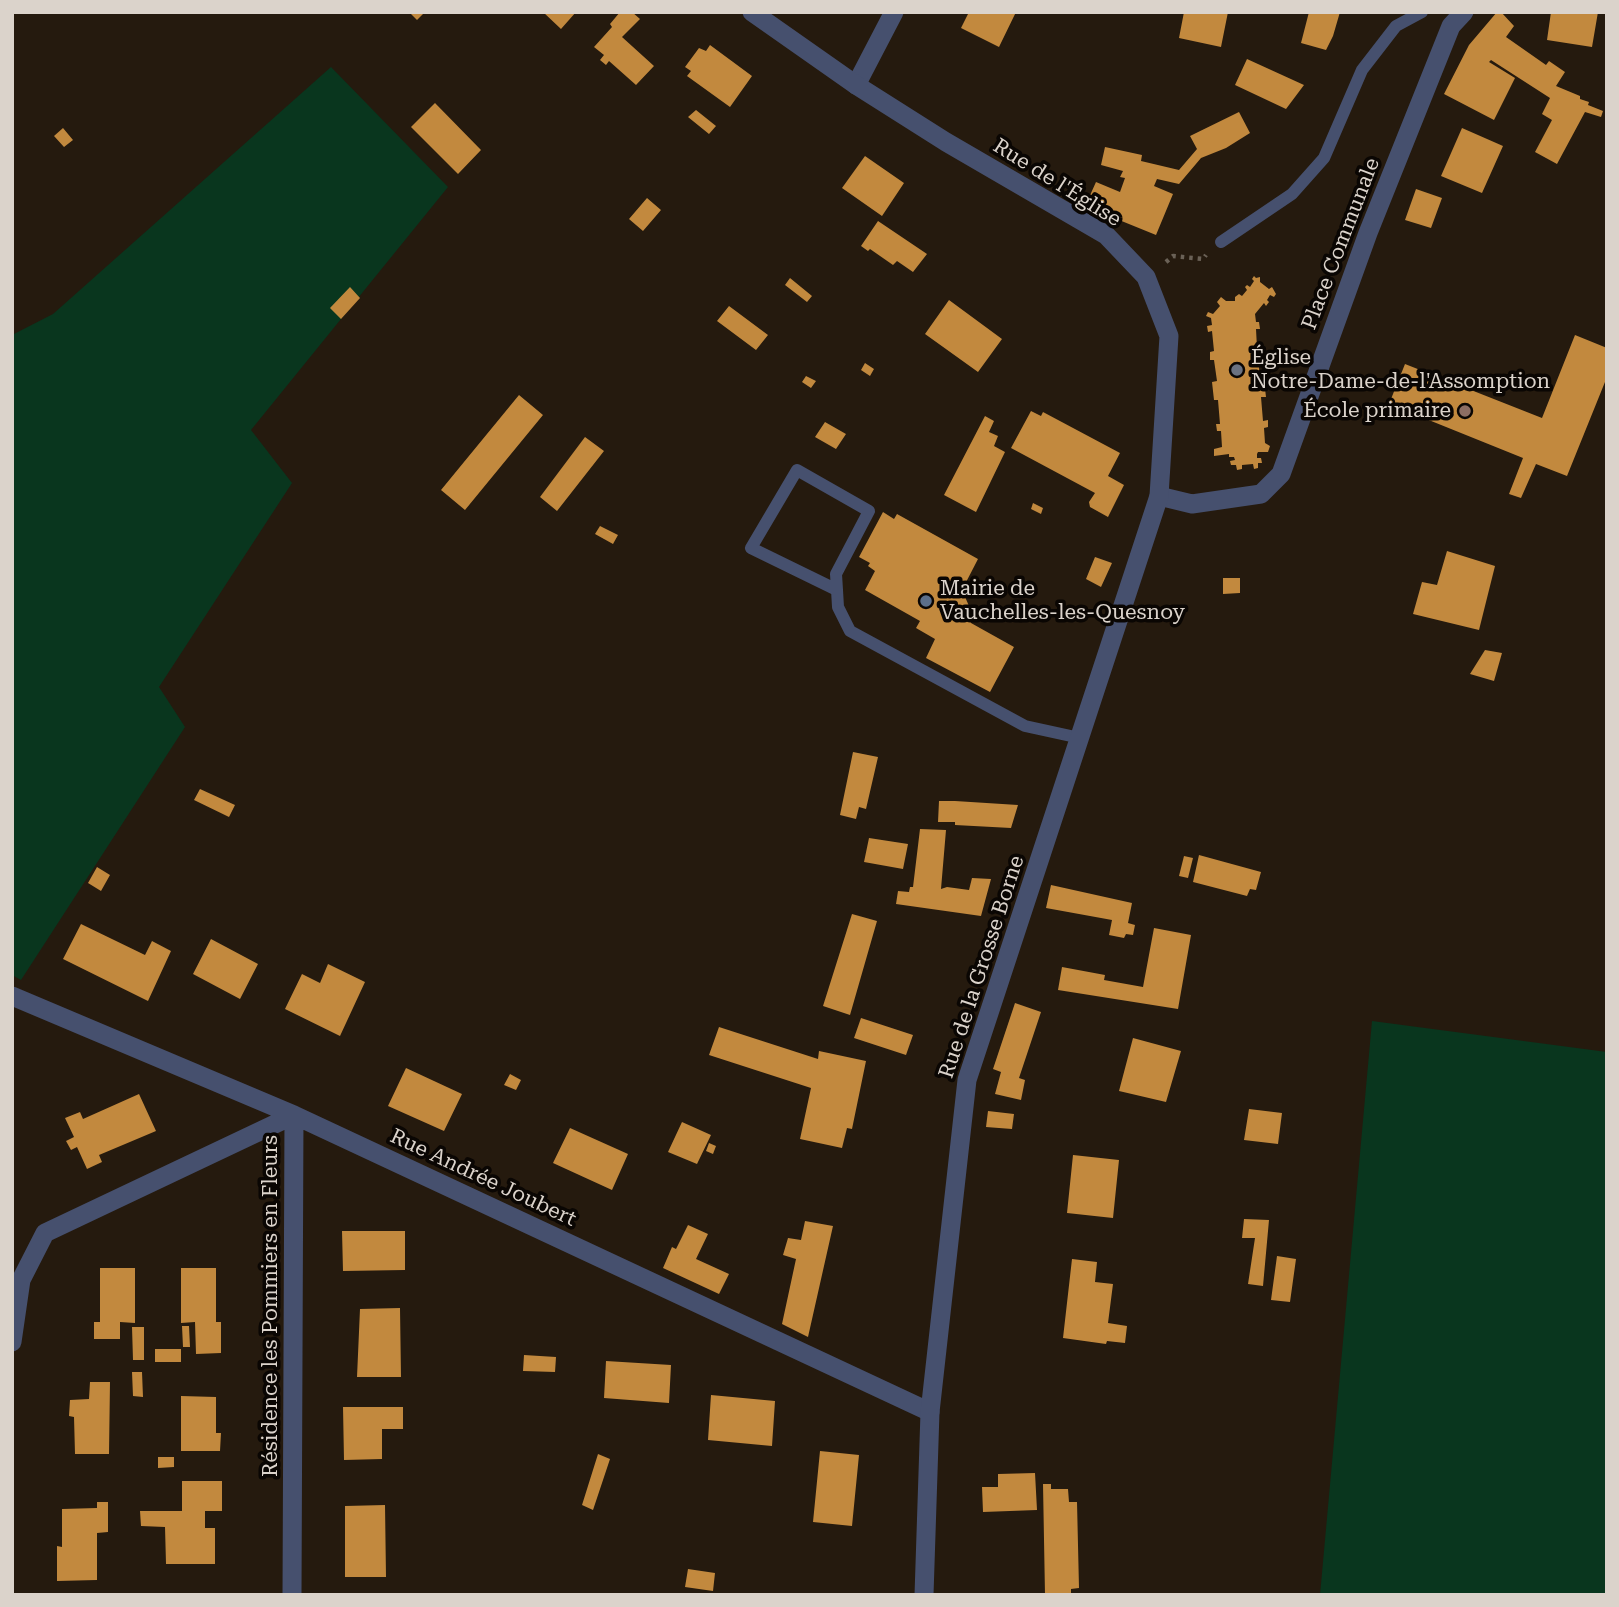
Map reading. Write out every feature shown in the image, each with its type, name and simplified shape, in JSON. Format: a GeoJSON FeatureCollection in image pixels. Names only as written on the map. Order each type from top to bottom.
{"type":"FeatureCollection","features":[{"type":"Feature","properties":{"kind":"street","name":"Rue de l'Église"},"geometry":{"type":"LineString","coordinates":[[752,12],[856,85],[946,142],[1106,235],[1146,277],[1169,336],[1159,496]]}},
{"type":"Feature","properties":{"kind":"street"},"geometry":{"type":"LineString","coordinates":[[856,85],[894,12]]}},
{"type":"Feature","properties":{"kind":"street","name":"Place Communale"},"geometry":{"type":"LineString","coordinates":[[1159,496],[1192,504],[1261,494],[1281,474],[1368,233],[1457,19]]}},
{"type":"Feature","properties":{"kind":"street","name":"Rue de la Grosse Borne"},"geometry":{"type":"LineString","coordinates":[[924,1595],[930,1412],[967,1080],[1159,496]]}},
{"type":"Feature","properties":{"kind":"street","name":"Rue Andrée Joubert"},"geometry":{"type":"LineString","coordinates":[[12,996],[294,1115],[930,1412]]}},
{"type":"Feature","properties":{"kind":"street","name":"Résidence les Pommiers en Fleurs"},"geometry":{"type":"LineString","coordinates":[[12,1342],[21,1280],[45,1233],[294,1115],[292,1595]]}},
{"type":"Feature","properties":{"kind":"lane"},"geometry":{"type":"LineString","coordinates":[[1221,242],[1292,194],[1324,158],[1362,70],[1396,26],[1422,12]]}},
{"type":"Feature","properties":{"kind":"lane"},"geometry":{"type":"LineString","coordinates":[[837,590],[751,548],[797,470],[869,510],[836,574],[837,590],[838,607],[850,631],[1025,726],[1080,738]]}},
{"type":"Feature","properties":{"kind":"path"},"geometry":{"type":"LineString","coordinates":[[1146,277],[1173,256],[1203,259],[1221,242]]}},
{"type":"Feature","properties":{"kind":"green space"},"geometry":{"type":"Polygon","coordinates":[[[331,67],[448,187],[251,430],[292,483],[159,687],[185,727],[21,980],[12,975],[12,335],[53,314],[331,67]]]}},
{"type":"Feature","properties":{"kind":"green space"},"geometry":{"type":"Polygon","coordinates":[[[1372,1021],[1607,1052],[1607,1595],[1320,1595],[1372,1021]]]}},
{"type":"Feature","properties":{"kind":"building"},"geometry":{"type":"Polygon","coordinates":[[[409,12],[425,12],[417,20],[409,12]]]}},
{"type":"Feature","properties":{"kind":"building"},"geometry":{"type":"Polygon","coordinates":[[[543,12],[576,12],[561,29],[543,12]]]}},
{"type":"Feature","properties":{"kind":"building"},"geometry":{"type":"Polygon","coordinates":[[[620,12],[632,12],[640,19],[622,37],[654,66],[636,85],[609,61],[606,65],[600,60],[604,55],[594,47],[612,27],[610,24],[620,12]]]}},
{"type":"Feature","properties":{"kind":"building"},"geometry":{"type":"Polygon","coordinates":[[[969,12],[1016,12],[999,47],[961,28],[969,12]]]}},
{"type":"Feature","properties":{"kind":"building"},"geometry":{"type":"Polygon","coordinates":[[[1184,12],[1228,12],[1221,47],[1179,38],[1184,12]]]}},
{"type":"Feature","properties":{"kind":"building"},"geometry":{"type":"Polygon","coordinates":[[[1309,12],[1340,12],[1326,50],[1301,43],[1309,12]]]}},
{"type":"Feature","properties":{"kind":"building"},"geometry":{"type":"Polygon","coordinates":[[[1497,12],[1501,12],[1514,26],[1506,37],[1546,65],[1549,61],[1565,72],[1556,86],[1580,96],[1580,99],[1589,102],[1588,105],[1603,111],[1601,117],[1585,112],[1557,164],[1535,152],[1552,120],[1542,114],[1550,98],[1491,60],[1489,62],[1515,78],[1494,120],[1444,94],[1469,45],[1497,12]]]}},
{"type":"Feature","properties":{"kind":"building"},"geometry":{"type":"Polygon","coordinates":[[[1551,12],[1598,12],[1592,47],[1547,40],[1551,12]]]}},
{"type":"Feature","properties":{"kind":"building"},"geometry":{"type":"Polygon","coordinates":[[[710,45],[752,76],[730,107],[687,76],[691,71],[685,67],[699,48],[706,51],[710,45]]]}},
{"type":"Feature","properties":{"kind":"building"},"geometry":{"type":"Polygon","coordinates":[[[1247,59],[1304,85],[1286,109],[1235,85],[1247,59]]]}},
{"type":"Feature","properties":{"kind":"building"},"geometry":{"type":"Polygon","coordinates":[[[435,103],[481,150],[458,174],[411,127],[435,103]]]}},
{"type":"Feature","properties":{"kind":"building"},"geometry":{"type":"Polygon","coordinates":[[[696,110],[716,126],[709,134],[688,117],[696,110]]]}},
{"type":"Feature","properties":{"kind":"building"},"geometry":{"type":"Polygon","coordinates":[[[1239,112],[1250,133],[1226,148],[1201,158],[1179,184],[1157,179],[1154,186],[1173,194],[1156,235],[1092,209],[1094,205],[1087,202],[1096,182],[1120,192],[1125,178],[1120,177],[1123,171],[1101,165],[1105,147],[1142,155],[1141,161],[1179,170],[1197,149],[1190,136],[1239,112]]]}},
{"type":"Feature","properties":{"kind":"building"},"geometry":{"type":"Polygon","coordinates":[[[63,128],[73,140],[64,147],[54,136],[63,128]]]}},
{"type":"Feature","properties":{"kind":"building"},"geometry":{"type":"Polygon","coordinates":[[[1462,128],[1503,146],[1482,193],[1441,176],[1462,128]]]}},
{"type":"Feature","properties":{"kind":"building"},"geometry":{"type":"Polygon","coordinates":[[[865,156],[904,183],[882,216],[842,188],[865,156]]]}},
{"type":"Feature","properties":{"kind":"building"},"geometry":{"type":"Polygon","coordinates":[[[1416,189],[1442,198],[1431,228],[1405,220],[1416,189]]]}},
{"type":"Feature","properties":{"kind":"building"},"geometry":{"type":"Polygon","coordinates":[[[647,198],[661,210],[643,231],[629,219],[647,198]]]}},
{"type":"Feature","properties":{"kind":"building"},"geometry":{"type":"Polygon","coordinates":[[[878,221],[927,254],[913,272],[897,261],[893,265],[861,246],[878,221]]]}},
{"type":"Feature","properties":{"kind":"building","name":"Église Notre-Dame-de-l'Assomption"},"geometry":{"type":"Polygon","coordinates":[[[1254,276],[1260,277],[1260,282],[1269,289],[1272,287],[1276,294],[1274,297],[1270,295],[1266,306],[1264,303],[1255,314],[1260,329],[1256,329],[1257,348],[1262,348],[1262,355],[1258,355],[1260,380],[1264,380],[1266,397],[1261,397],[1263,421],[1268,420],[1268,427],[1264,428],[1265,443],[1270,446],[1268,452],[1258,452],[1257,458],[1261,458],[1262,463],[1258,463],[1258,468],[1254,469],[1253,464],[1242,465],[1242,469],[1237,470],[1236,465],[1231,465],[1230,461],[1235,460],[1234,457],[1229,457],[1229,454],[1214,456],[1214,449],[1222,447],[1221,431],[1217,431],[1216,424],[1220,424],[1218,400],[1214,400],[1212,382],[1217,381],[1214,360],[1210,360],[1210,352],[1214,351],[1212,331],[1208,332],[1207,326],[1212,325],[1211,318],[1206,316],[1208,312],[1213,314],[1220,306],[1217,302],[1221,297],[1226,301],[1235,301],[1239,294],[1242,296],[1247,290],[1245,287],[1250,287],[1254,281],[1254,276]]]}},
{"type":"Feature","properties":{"kind":"building"},"geometry":{"type":"Polygon","coordinates":[[[790,278],[812,296],[807,302],[785,285],[790,278]]]}},
{"type":"Feature","properties":{"kind":"building"},"geometry":{"type":"Polygon","coordinates":[[[350,287],[360,298],[341,319],[330,308],[350,287]]]}},
{"type":"Feature","properties":{"kind":"building"},"geometry":{"type":"Polygon","coordinates":[[[949,300],[1002,339],[978,372],[925,334],[949,300]]]}},
{"type":"Feature","properties":{"kind":"building"},"geometry":{"type":"Polygon","coordinates":[[[729,306],[768,335],[756,350],[717,321],[729,306]]]}},
{"type":"Feature","properties":{"kind":"building","name":"École primaire"},"geometry":{"type":"Polygon","coordinates":[[[1575,335],[1607,348],[1607,377],[1567,476],[1536,464],[1521,498],[1509,494],[1523,458],[1389,404],[1405,364],[1542,418],[1575,335]]]}},
{"type":"Feature","properties":{"kind":"building"},"geometry":{"type":"Polygon","coordinates":[[[865,363],[874,369],[870,376],[861,370],[865,363]]]}},
{"type":"Feature","properties":{"kind":"building"},"geometry":{"type":"Polygon","coordinates":[[[806,376],[816,381],[811,388],[802,382],[806,376]]]}},
{"type":"Feature","properties":{"kind":"building"},"geometry":{"type":"Polygon","coordinates":[[[519,395],[543,415],[465,510],[441,490],[519,395]]]}},
{"type":"Feature","properties":{"kind":"building"},"geometry":{"type":"Polygon","coordinates":[[[1031,411],[1041,416],[1043,412],[1120,453],[1108,476],[1124,485],[1108,517],[1090,507],[1089,502],[1095,493],[1011,448],[1031,411]]]}},
{"type":"Feature","properties":{"kind":"building"},"geometry":{"type":"Polygon","coordinates":[[[985,416],[994,421],[989,432],[998,436],[994,446],[1005,452],[976,512],[944,495],[985,416]]]}},
{"type":"Feature","properties":{"kind":"building"},"geometry":{"type":"Polygon","coordinates":[[[825,422],[846,434],[836,449],[815,437],[825,422]]]}},
{"type":"Feature","properties":{"kind":"building"},"geometry":{"type":"Polygon","coordinates":[[[585,437],[604,451],[557,511],[540,497],[585,437]]]}},
{"type":"Feature","properties":{"kind":"building"},"geometry":{"type":"Polygon","coordinates":[[[1033,503],[1043,508],[1041,514],[1031,509],[1033,503]]]}},
{"type":"Feature","properties":{"kind":"building","name":"Mairie de Vauchelles-les-Quesnoy"},"geometry":{"type":"Polygon","coordinates":[[[883,512],[894,519],[897,514],[978,559],[962,590],[969,606],[971,623],[1014,647],[990,692],[926,658],[935,639],[916,628],[920,621],[865,590],[875,571],[868,566],[870,563],[859,557],[883,512]]]}},
{"type":"Feature","properties":{"kind":"building"},"geometry":{"type":"Polygon","coordinates":[[[600,526],[618,535],[613,544],[595,534],[600,526]]]}},
{"type":"Feature","properties":{"kind":"building"},"geometry":{"type":"Polygon","coordinates":[[[1447,551],[1495,566],[1479,630],[1413,614],[1422,582],[1437,585],[1447,551]]]}},
{"type":"Feature","properties":{"kind":"building"},"geometry":{"type":"Polygon","coordinates":[[[1095,557],[1112,563],[1101,587],[1086,579],[1095,557]]]}},
{"type":"Feature","properties":{"kind":"building"},"geometry":{"type":"Polygon","coordinates":[[[1223,578],[1240,578],[1240,593],[1223,594],[1223,578]]]}},
{"type":"Feature","properties":{"kind":"building"},"geometry":{"type":"Polygon","coordinates":[[[1485,650],[1502,653],[1494,681],[1470,674],[1485,650]]]}},
{"type":"Feature","properties":{"kind":"building"},"geometry":{"type":"Polygon","coordinates":[[[853,752],[878,757],[866,809],[859,807],[856,819],[840,815],[853,752]]]}},
{"type":"Feature","properties":{"kind":"building"},"geometry":{"type":"Polygon","coordinates":[[[200,789],[235,805],[229,817],[194,800],[200,789]]]}},
{"type":"Feature","properties":{"kind":"building"},"geometry":{"type":"Polygon","coordinates":[[[939,801],[1018,805],[1011,828],[938,822],[939,801]]]}},
{"type":"Feature","properties":{"kind":"building"},"geometry":{"type":"Polygon","coordinates":[[[920,829],[946,830],[941,889],[947,887],[969,890],[972,878],[991,879],[981,916],[896,904],[898,891],[909,892],[910,887],[913,887],[920,829]]]}},
{"type":"Feature","properties":{"kind":"building"},"geometry":{"type":"Polygon","coordinates":[[[869,838],[908,844],[903,869],[864,862],[869,838]]]}},
{"type":"Feature","properties":{"kind":"building"},"geometry":{"type":"Polygon","coordinates":[[[1199,855],[1261,872],[1256,890],[1250,889],[1247,896],[1193,882],[1199,855]]]}},
{"type":"Feature","properties":{"kind":"building"},"geometry":{"type":"Polygon","coordinates":[[[1184,856],[1193,858],[1188,878],[1179,876],[1184,856]]]}},
{"type":"Feature","properties":{"kind":"building"},"geometry":{"type":"Polygon","coordinates":[[[97,867],[110,875],[101,891],[88,883],[97,867]]]}},
{"type":"Feature","properties":{"kind":"building"},"geometry":{"type":"Polygon","coordinates":[[[1051,885],[1132,903],[1128,923],[1135,925],[1133,935],[1126,934],[1124,938],[1109,935],[1112,920],[1046,908],[1051,885]]]}},
{"type":"Feature","properties":{"kind":"building"},"geometry":{"type":"Polygon","coordinates":[[[852,914],[877,921],[850,1015],[823,1006],[852,914]]]}},
{"type":"Feature","properties":{"kind":"building"},"geometry":{"type":"Polygon","coordinates":[[[81,924],[145,955],[152,941],[171,951],[148,1001],[63,959],[81,924]]]}},
{"type":"Feature","properties":{"kind":"building"},"geometry":{"type":"Polygon","coordinates":[[[1154,928],[1191,935],[1178,1009],[1058,990],[1062,967],[1105,975],[1104,980],[1143,987],[1154,928]]]}},
{"type":"Feature","properties":{"kind":"building"},"geometry":{"type":"Polygon","coordinates":[[[211,939],[258,964],[240,999],[193,974],[211,939]]]}},
{"type":"Feature","properties":{"kind":"building"},"geometry":{"type":"Polygon","coordinates":[[[328,964],[365,982],[340,1036],[285,1009],[302,974],[320,983],[328,964]]]}},
{"type":"Feature","properties":{"kind":"building"},"geometry":{"type":"Polygon","coordinates":[[[1015,1003],[1041,1012],[1019,1078],[1025,1080],[1021,1100],[995,1094],[1001,1072],[993,1069],[1015,1003]]]}},
{"type":"Feature","properties":{"kind":"building"},"geometry":{"type":"Polygon","coordinates":[[[861,1018],[913,1035],[906,1055],[854,1038],[861,1018]]]}},
{"type":"Feature","properties":{"kind":"building"},"geometry":{"type":"Polygon","coordinates":[[[719,1027],[818,1059],[819,1051],[866,1061],[852,1129],[847,1128],[842,1148],[800,1139],[811,1088],[709,1055],[719,1027]]]}},
{"type":"Feature","properties":{"kind":"building"},"geometry":{"type":"Polygon","coordinates":[[[1133,1038],[1181,1051],[1166,1102],[1119,1091],[1133,1038]]]}},
{"type":"Feature","properties":{"kind":"building"},"geometry":{"type":"Polygon","coordinates":[[[406,1068],[462,1094],[444,1131],[388,1106],[406,1068]]]}},
{"type":"Feature","properties":{"kind":"building"},"geometry":{"type":"Polygon","coordinates":[[[510,1074],[521,1080],[516,1090],[504,1085],[510,1074]]]}},
{"type":"Feature","properties":{"kind":"building"},"geometry":{"type":"Polygon","coordinates":[[[139,1094],[156,1131],[99,1155],[102,1162],[87,1169],[77,1147],[71,1150],[66,1141],[74,1137],[65,1118],[80,1112],[83,1119],[139,1094]]]}},
{"type":"Feature","properties":{"kind":"building"},"geometry":{"type":"Polygon","coordinates":[[[1249,1109],[1282,1113],[1278,1144],[1244,1140],[1249,1109]]]}},
{"type":"Feature","properties":{"kind":"building"},"geometry":{"type":"Polygon","coordinates":[[[988,1111],[1014,1114],[1012,1129],[986,1127],[988,1111]]]}},
{"type":"Feature","properties":{"kind":"building"},"geometry":{"type":"Polygon","coordinates":[[[682,1122],[711,1135],[697,1164],[668,1152],[682,1122]]]}},
{"type":"Feature","properties":{"kind":"building"},"geometry":{"type":"Polygon","coordinates":[[[570,1128],[628,1154],[612,1190],[553,1163],[570,1128]]]}},
{"type":"Feature","properties":{"kind":"building"},"geometry":{"type":"Polygon","coordinates":[[[709,1143],[716,1146],[713,1154],[706,1151],[709,1143]]]}},
{"type":"Feature","properties":{"kind":"building"},"geometry":{"type":"Polygon","coordinates":[[[1073,1155],[1119,1160],[1113,1218],[1067,1213],[1073,1155]]]}},
{"type":"Feature","properties":{"kind":"building"},"geometry":{"type":"Polygon","coordinates":[[[1244,1219],[1269,1220],[1263,1286],[1248,1284],[1255,1238],[1242,1238],[1244,1219]]]}},
{"type":"Feature","properties":{"kind":"building"},"geometry":{"type":"Polygon","coordinates":[[[805,1221],[833,1226],[808,1337],[782,1324],[796,1259],[783,1255],[788,1238],[801,1240],[805,1221]]]}},
{"type":"Feature","properties":{"kind":"building"},"geometry":{"type":"Polygon","coordinates":[[[688,1225],[708,1234],[696,1259],[729,1274],[719,1294],[663,1268],[672,1247],[676,1249],[688,1225]]]}},
{"type":"Feature","properties":{"kind":"building"},"geometry":{"type":"Polygon","coordinates":[[[342,1231],[405,1231],[405,1270],[343,1271],[342,1231]]]}},
{"type":"Feature","properties":{"kind":"building"},"geometry":{"type":"Polygon","coordinates":[[[1277,1256],[1296,1259],[1290,1302],[1271,1300],[1277,1256]]]}},
{"type":"Feature","properties":{"kind":"building"},"geometry":{"type":"Polygon","coordinates":[[[1072,1259],[1097,1262],[1095,1282],[1113,1284],[1108,1323],[1127,1326],[1125,1343],[1107,1341],[1106,1344],[1063,1338],[1072,1259]]]}},
{"type":"Feature","properties":{"kind":"building"},"geometry":{"type":"Polygon","coordinates":[[[100,1268],[135,1268],[135,1323],[120,1322],[120,1339],[94,1339],[94,1322],[100,1322],[100,1268]]]}},
{"type":"Feature","properties":{"kind":"building"},"geometry":{"type":"Polygon","coordinates":[[[181,1268],[216,1268],[216,1322],[221,1322],[221,1353],[196,1354],[195,1322],[181,1323],[181,1268]]]}},
{"type":"Feature","properties":{"kind":"building"},"geometry":{"type":"Polygon","coordinates":[[[400,1308],[401,1377],[357,1377],[360,1309],[400,1308]]]}},
{"type":"Feature","properties":{"kind":"building"},"geometry":{"type":"Polygon","coordinates":[[[182,1326],[189,1326],[190,1347],[183,1347],[182,1326]]]}},
{"type":"Feature","properties":{"kind":"building"},"geometry":{"type":"Polygon","coordinates":[[[132,1327],[144,1327],[144,1360],[133,1360],[132,1327]]]}},
{"type":"Feature","properties":{"kind":"building"},"geometry":{"type":"Polygon","coordinates":[[[155,1349],[181,1349],[181,1362],[155,1362],[155,1349]]]}},
{"type":"Feature","properties":{"kind":"building"},"geometry":{"type":"Polygon","coordinates":[[[524,1355],[556,1357],[555,1372],[523,1371],[524,1355]]]}},
{"type":"Feature","properties":{"kind":"building"},"geometry":{"type":"Polygon","coordinates":[[[606,1361],[671,1365],[669,1403],[604,1398],[606,1361]]]}},
{"type":"Feature","properties":{"kind":"building"},"geometry":{"type":"Polygon","coordinates":[[[132,1372],[142,1372],[143,1397],[133,1396],[132,1372]]]}},
{"type":"Feature","properties":{"kind":"building"},"geometry":{"type":"Polygon","coordinates":[[[90,1382],[110,1382],[109,1454],[75,1454],[74,1417],[69,1416],[70,1400],[89,1399],[90,1382]]]}},
{"type":"Feature","properties":{"kind":"building"},"geometry":{"type":"Polygon","coordinates":[[[711,1395],[775,1401],[772,1446],[708,1440],[711,1395]]]}},
{"type":"Feature","properties":{"kind":"building"},"geometry":{"type":"Polygon","coordinates":[[[181,1396],[216,1397],[216,1433],[221,1433],[220,1451],[181,1451],[181,1396]]]}},
{"type":"Feature","properties":{"kind":"building"},"geometry":{"type":"Polygon","coordinates":[[[343,1407],[403,1407],[403,1429],[382,1429],[382,1459],[344,1460],[343,1407]]]}},
{"type":"Feature","properties":{"kind":"building"},"geometry":{"type":"Polygon","coordinates":[[[820,1451],[859,1455],[852,1526],[813,1522],[820,1451]]]}},
{"type":"Feature","properties":{"kind":"building"},"geometry":{"type":"Polygon","coordinates":[[[598,1454],[610,1459],[593,1510],[582,1505],[598,1454]]]}},
{"type":"Feature","properties":{"kind":"building"},"geometry":{"type":"Polygon","coordinates":[[[158,1457],[174,1457],[174,1467],[158,1468],[158,1457]]]}},
{"type":"Feature","properties":{"kind":"building"},"geometry":{"type":"Polygon","coordinates":[[[1035,1473],[1037,1510],[983,1512],[982,1487],[998,1487],[998,1474],[1035,1473]]]}},
{"type":"Feature","properties":{"kind":"building"},"geometry":{"type":"Polygon","coordinates":[[[182,1481],[222,1481],[222,1511],[205,1511],[205,1528],[215,1528],[215,1564],[166,1564],[165,1527],[141,1526],[140,1511],[182,1511],[182,1481]]]}},
{"type":"Feature","properties":{"kind":"building"},"geometry":{"type":"Polygon","coordinates":[[[1043,1484],[1051,1484],[1051,1489],[1068,1489],[1069,1502],[1077,1502],[1079,1588],[1071,1589],[1071,1595],[1045,1595],[1043,1484]]]}},
{"type":"Feature","properties":{"kind":"building"},"geometry":{"type":"Polygon","coordinates":[[[97,1502],[108,1502],[108,1532],[97,1533],[97,1580],[57,1581],[57,1546],[62,1547],[62,1509],[97,1508],[97,1502]]]}},
{"type":"Feature","properties":{"kind":"building"},"geometry":{"type":"Polygon","coordinates":[[[385,1505],[386,1577],[345,1577],[345,1506],[385,1505]]]}},
{"type":"Feature","properties":{"kind":"building"},"geometry":{"type":"Polygon","coordinates":[[[688,1569],[715,1573],[713,1591],[685,1587],[688,1569]]]}},
{"type":"Feature","properties":{"kind":"place","name":"Église Notre-Dame-de-l'Assomption"},"geometry":{"type":"Point","coordinates":[1237,370]}},
{"type":"Feature","properties":{"kind":"place","name":"École primaire"},"geometry":{"type":"Point","coordinates":[1465,411]}},
{"type":"Feature","properties":{"kind":"place","name":"Mairie de Vauchelles-les-Quesnoy"},"geometry":{"type":"Point","coordinates":[926,601]}}]}
